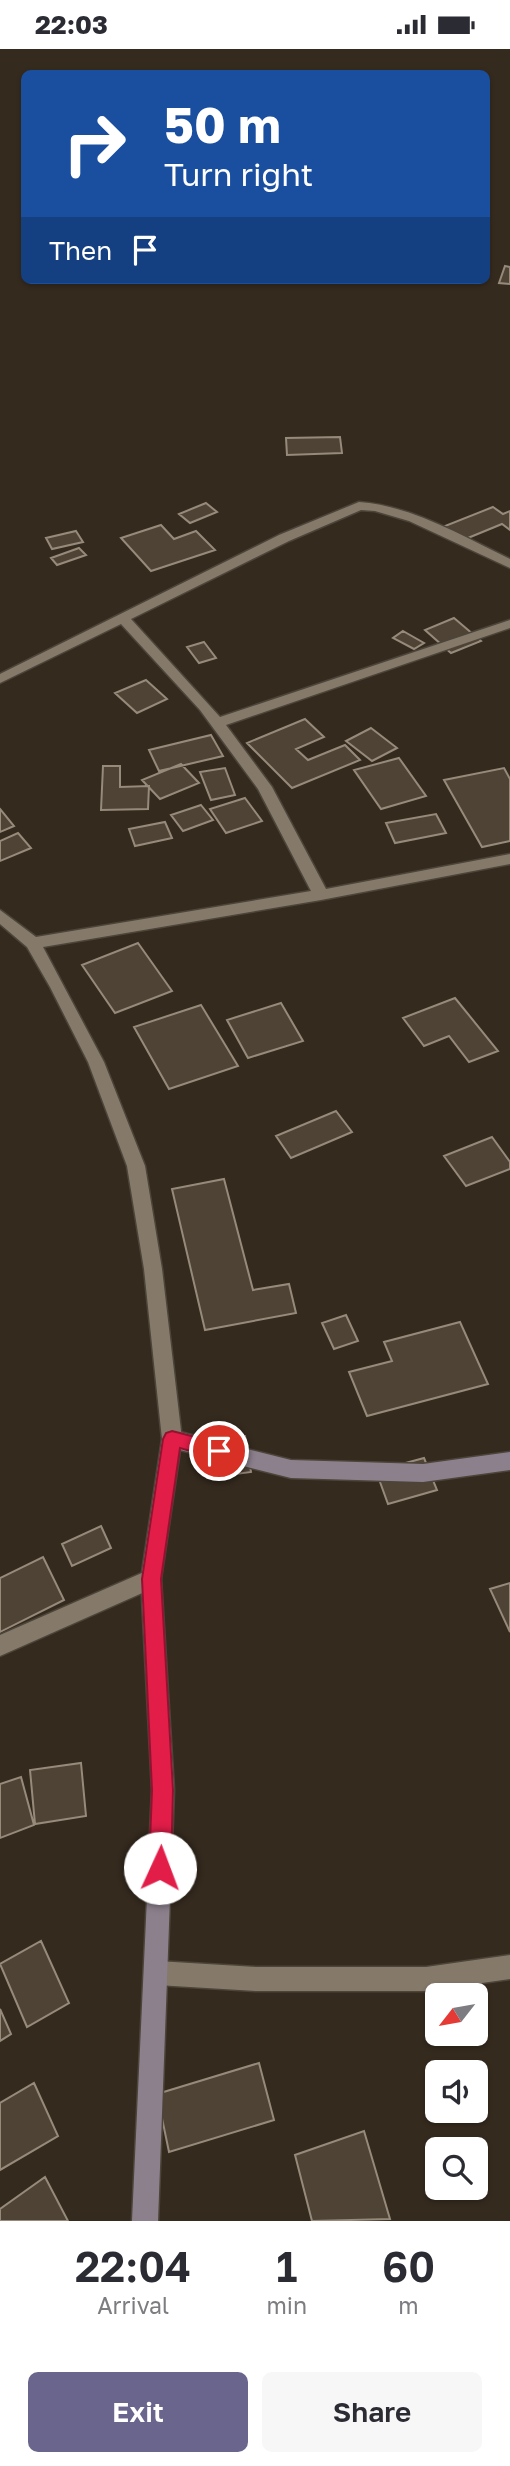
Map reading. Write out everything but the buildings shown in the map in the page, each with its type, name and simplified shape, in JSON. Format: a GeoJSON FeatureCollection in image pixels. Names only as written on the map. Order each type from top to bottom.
{"type":"FeatureCollection","features":[{"type":"Feature","properties":{"kind":"street"},"geometry":{"type":"LineString","coordinates":[[0,679],[284,538],[359,506],[370,505],[392,512],[510,564]]}},
{"type":"Feature","properties":{"kind":"street"},"geometry":{"type":"LineString","coordinates":[[123,618],[217,723],[265,787],[321,895]]}},
{"type":"Feature","properties":{"kind":"street"},"geometry":{"type":"LineString","coordinates":[[217,723],[510,624]]}},
{"type":"Feature","properties":{"kind":"street"},"geometry":{"type":"LineString","coordinates":[[33,943],[321,895],[510,859]]}},
{"type":"Feature","properties":{"kind":"street"},"geometry":{"type":"LineString","coordinates":[[0,916],[33,943],[96,1062],[136,1166],[153,1269],[172,1439],[151,1579],[163,1790],[145,2221]]}},
{"type":"Feature","properties":{"kind":"street"},"geometry":{"type":"LineString","coordinates":[[172,1439],[290,1469],[423,1473],[510,1461]]}},
{"type":"Feature","properties":{"kind":"street"},"geometry":{"type":"LineString","coordinates":[[0,1646],[151,1579]]}},
{"type":"Feature","properties":{"kind":"street"},"geometry":{"type":"LineString","coordinates":[[157,1973],[256,1979],[426,1979],[510,1967]]}},
{"type":"Feature","properties":{"kind":"route"},"geometry":{"type":"LineString","coordinates":[[160,1868],[163,1790],[151,1579],[172,1439],[219,1451]]}}]}
